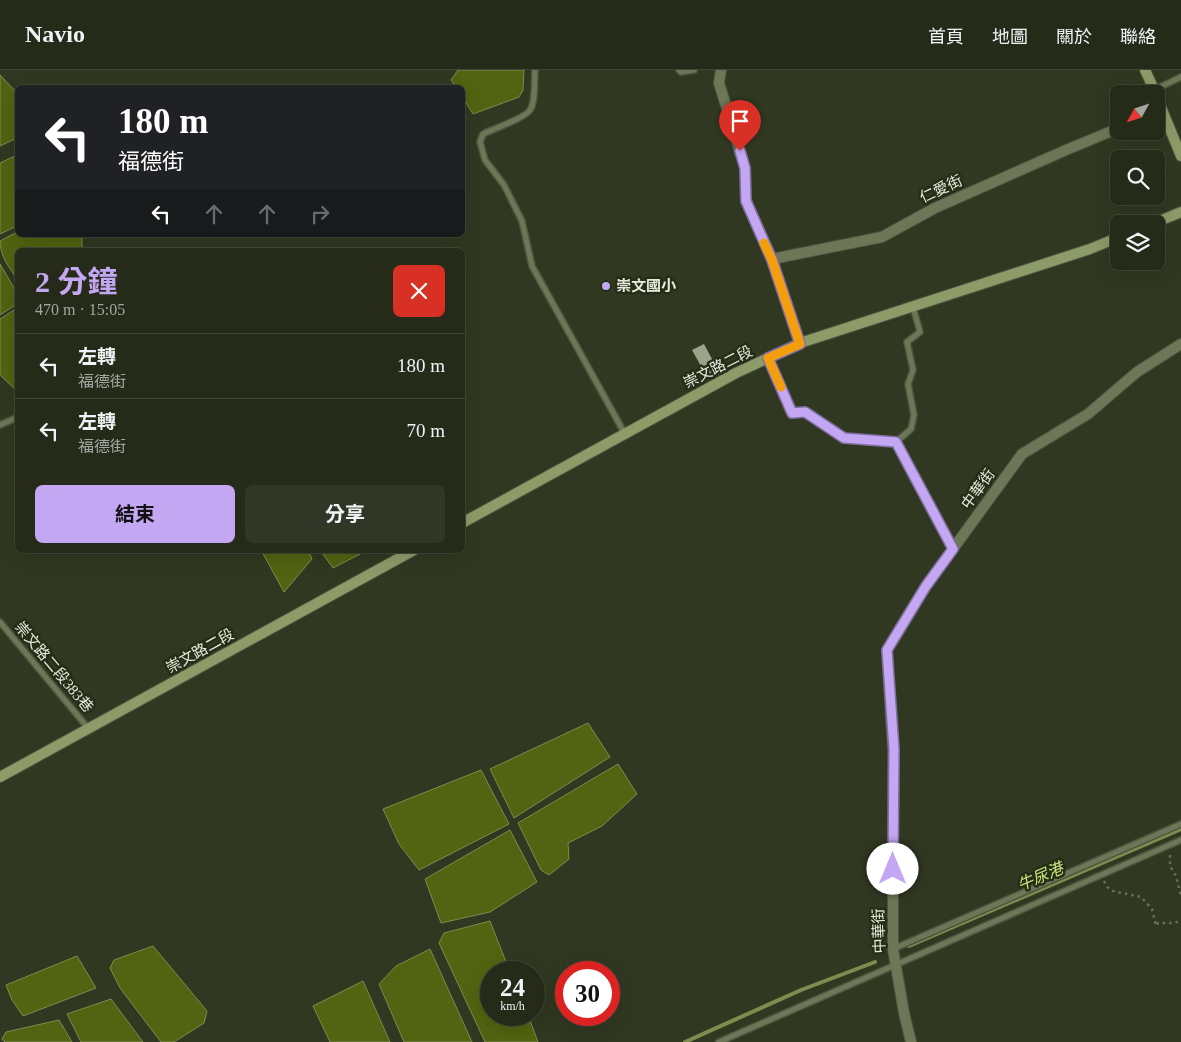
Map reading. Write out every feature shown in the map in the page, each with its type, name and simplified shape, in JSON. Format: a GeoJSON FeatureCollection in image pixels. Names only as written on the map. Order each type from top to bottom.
{"type":"FeatureCollection","features":[{"type":"Feature","properties":{"kind":"street"},"geometry":{"type":"LineString","coordinates":[[721,70],[719,82],[745,168],[746,201],[772,260],[800,344]]}},
{"type":"Feature","properties":{"kind":"street"},"geometry":{"type":"LineString","coordinates":[[1145,70],[1152,85]]}},
{"type":"Feature","properties":{"kind":"street"},"geometry":{"type":"LineString","coordinates":[[1165,124],[1181,156]]}},
{"type":"Feature","properties":{"kind":"street","name":"仁愛街"},"geometry":{"type":"LineString","coordinates":[[772,260],[882,238],[935,208],[1110,132]]}},
{"type":"Feature","properties":{"kind":"street"},"geometry":{"type":"LineString","coordinates":[[1165,219],[1181,212]]}},
{"type":"Feature","properties":{"kind":"street","name":"崇文路二段"},"geometry":{"type":"LineString","coordinates":[[465,521],[736,373],[800,344],[1090,249],[1110,241]]}},
{"type":"Feature","properties":{"kind":"street","name":"中華街"},"geometry":{"type":"LineString","coordinates":[[911,1042],[893,949],[894,749],[887,650],[926,586],[1022,454],[1088,414],[1137,372],[1181,344]]}},
{"type":"Feature","properties":{"kind":"street","name":"崇文路二段"},"geometry":{"type":"LineString","coordinates":[[0,777],[409,553]]}},
{"type":"Feature","properties":{"kind":"lane"},"geometry":{"type":"LineString","coordinates":[[535,70],[533,102],[530,112],[483,134],[480,142],[485,160],[504,185],[522,220],[532,266],[625,434]]}},
{"type":"Feature","properties":{"kind":"lane"},"geometry":{"type":"LineString","coordinates":[[679,70],[680,72],[694,70]]}},
{"type":"Feature","properties":{"kind":"lane"},"geometry":{"type":"LineString","coordinates":[[1165,87],[1181,77]]}},
{"type":"Feature","properties":{"kind":"lane"},"geometry":{"type":"LineString","coordinates":[[768,358],[792,413],[805,412],[844,438],[896,442],[911,430],[914,415],[908,384],[913,370],[907,342],[920,332],[913,307]]}},
{"type":"Feature","properties":{"kind":"lane"},"geometry":{"type":"LineString","coordinates":[[0,425],[15,419]]}},
{"type":"Feature","properties":{"kind":"lane"},"geometry":{"type":"LineString","coordinates":[[896,442],[953,549]]}},
{"type":"Feature","properties":{"kind":"lane","name":"崇文路二段383巷"},"geometry":{"type":"LineString","coordinates":[[0,622],[88,729]]}},
{"type":"Feature","properties":{"kind":"lane"},"geometry":{"type":"LineString","coordinates":[[893,949],[1181,824]]}},
{"type":"Feature","properties":{"kind":"lane"},"geometry":{"type":"LineString","coordinates":[[720,1042],[1181,840]]}},
{"type":"Feature","properties":{"kind":"path"},"geometry":{"type":"LineString","coordinates":[[1170,845],[1170,866],[1176,876],[1181,896]]}},
{"type":"Feature","properties":{"kind":"path"},"geometry":{"type":"LineString","coordinates":[[1100,876],[1107,887],[1113,891],[1141,897],[1152,909],[1156,926],[1158,924],[1175,923],[1181,920]]}},
{"type":"Feature","properties":{"kind":"shaded area"},"geometry":{"type":"Polygon","coordinates":[[[458,70],[524,70],[523,90],[519,97],[473,114],[465,101],[465,85],[455,85],[451,80],[458,70]]]}},
{"type":"Feature","properties":{"kind":"shaded area"},"geometry":{"type":"Polygon","coordinates":[[[0,75],[15,91],[15,139],[0,146],[0,75]]]}},
{"type":"Feature","properties":{"kind":"shaded area"},"geometry":{"type":"Polygon","coordinates":[[[15,156],[15,227],[0,234],[0,163],[15,156]]]}},
{"type":"Feature","properties":{"kind":"shaded area"},"geometry":{"type":"Polygon","coordinates":[[[15,233],[15,237],[82,237],[82,248],[15,248],[15,276],[3,256],[0,241],[15,233]]]}},
{"type":"Feature","properties":{"kind":"shaded area"},"geometry":{"type":"Polygon","coordinates":[[[0,264],[15,290],[15,305],[0,315],[0,264]]]}},
{"type":"Feature","properties":{"kind":"shaded area"},"geometry":{"type":"Polygon","coordinates":[[[15,309],[15,389],[0,375],[0,319],[15,309]]]}},
{"type":"Feature","properties":{"kind":"shaded area"},"geometry":{"type":"Polygon","coordinates":[[[263,553],[309,553],[312,559],[284,592],[263,553]]]}},
{"type":"Feature","properties":{"kind":"shaded area"},"geometry":{"type":"Polygon","coordinates":[[[322,553],[362,553],[333,568],[322,553]]]}},
{"type":"Feature","properties":{"kind":"shaded area"},"geometry":{"type":"Polygon","coordinates":[[[588,723],[610,757],[514,818],[490,769],[588,723]]]}},
{"type":"Feature","properties":{"kind":"shaded area"},"geometry":{"type":"Polygon","coordinates":[[[618,764],[637,794],[602,826],[568,843],[569,859],[549,875],[541,870],[518,823],[618,764]]]}},
{"type":"Feature","properties":{"kind":"shaded area"},"geometry":{"type":"Polygon","coordinates":[[[481,770],[509,824],[419,870],[399,844],[383,809],[481,770]]]}},
{"type":"Feature","properties":{"kind":"shaded area"},"geometry":{"type":"Polygon","coordinates":[[[510,830],[537,882],[490,912],[441,923],[425,879],[510,830]]]}},
{"type":"Feature","properties":{"kind":"shaded area"},"geometry":{"type":"Polygon","coordinates":[[[490,921],[506,961],[480,961],[480,1026],[532,1026],[538,1042],[485,1042],[439,943],[444,933],[490,921]]]}},
{"type":"Feature","properties":{"kind":"shaded area"},"geometry":{"type":"Polygon","coordinates":[[[153,946],[207,1011],[204,1023],[174,1042],[161,1042],[120,988],[110,968],[114,960],[153,946]]]}},
{"type":"Feature","properties":{"kind":"shaded area"},"geometry":{"type":"Polygon","coordinates":[[[430,949],[472,1042],[404,1042],[379,984],[396,966],[430,949]]]}},
{"type":"Feature","properties":{"kind":"shaded area"},"geometry":{"type":"Polygon","coordinates":[[[77,956],[96,988],[23,1016],[12,1000],[6,985],[77,956]]]}},
{"type":"Feature","properties":{"kind":"shaded area"},"geometry":{"type":"Polygon","coordinates":[[[363,981],[390,1042],[330,1042],[313,1006],[363,981]]]}},
{"type":"Feature","properties":{"kind":"shaded area"},"geometry":{"type":"Polygon","coordinates":[[[111,999],[143,1042],[81,1042],[67,1014],[111,999]]]}},
{"type":"Feature","properties":{"kind":"shaded area"},"geometry":{"type":"Polygon","coordinates":[[[59,1020],[72,1042],[5,1042],[2,1039],[6,1032],[59,1020]]]}},
{"type":"Feature","properties":{"kind":"building"},"geometry":{"type":"Polygon","coordinates":[[[704,344],[720,374],[708,379],[692,350],[704,344]]]}},
{"type":"Feature","properties":{"kind":"waterway","name":"牛尿港"},"geometry":{"type":"LineString","coordinates":[[909,946],[1181,829]]}},
{"type":"Feature","properties":{"kind":"waterway","name":"牛尿港"},"geometry":{"type":"LineString","coordinates":[[685,1042],[801,990],[875,962]]}},
{"type":"Feature","properties":{"kind":"slow traffic"},"geometry":{"type":"LineString","coordinates":[[764,243],[772,260],[800,344],[768,358],[781,387]]}},
{"type":"Feature","properties":{"kind":"place","name":"崇文國小"},"geometry":{"type":"Point","coordinates":[606,286]}},
{"type":"Feature","properties":{"kind":"route"},"geometry":{"type":"LineString","coordinates":[[740,151],[745,168],[746,201],[772,260],[800,344],[768,358],[792,413],[805,412],[844,438],[896,442],[953,549],[926,586],[887,650],[894,749],[893,869]]}}]}
